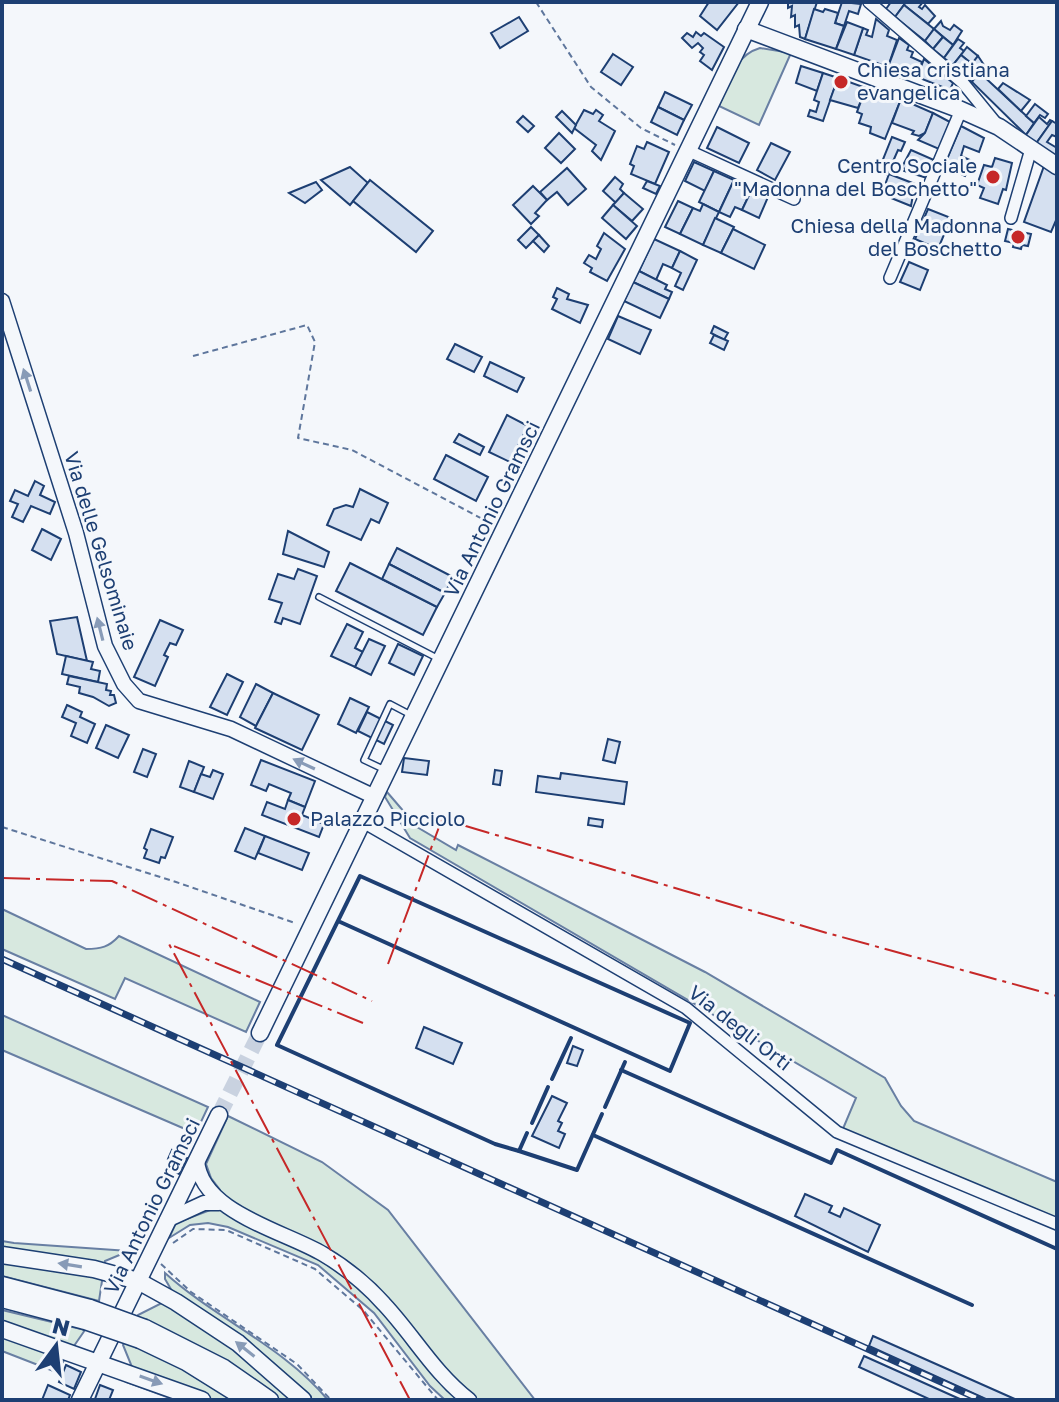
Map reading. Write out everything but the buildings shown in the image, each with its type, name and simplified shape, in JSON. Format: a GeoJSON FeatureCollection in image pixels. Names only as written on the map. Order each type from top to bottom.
{"type":"FeatureCollection","features":[{"type":"Feature","properties":{"kind":"main road","name":"Via Antonio Gramsci"},"geometry":{"type":"LineString","coordinates":[[260,1033],[760,2]]}},
{"type":"Feature","properties":{"kind":"main road"},"geometry":{"type":"LineString","coordinates":[[746,29],[961,110],[999,127],[1057,166]]}},
{"type":"Feature","properties":{"kind":"main road","name":"Via Antonio Gramsci"},"geometry":{"type":"LineString","coordinates":[[80,1400],[219,1115]]}},
{"type":"Feature","properties":{"kind":"main road"},"geometry":{"type":"LineString","coordinates":[[2,1255],[94,1269],[138,1281],[238,1343],[303,1400]]}},
{"type":"Feature","properties":{"kind":"main road"},"geometry":{"type":"LineString","coordinates":[[2,1285],[142,1334],[224,1368],[270,1400]]}},
{"type":"Feature","properties":{"kind":"main road"},"geometry":{"type":"LineString","coordinates":[[2,1299],[88,1314]]}},
{"type":"Feature","properties":{"kind":"main road"},"geometry":{"type":"LineString","coordinates":[[2,1329],[202,1400]]}},
{"type":"Feature","properties":{"kind":"main road"},"geometry":{"type":"LineString","coordinates":[[142,1334],[247,1400]]}},
{"type":"Feature","properties":{"kind":"street"},"geometry":{"type":"LineString","coordinates":[[869,2],[963,83],[999,127]]}},
{"type":"Feature","properties":{"kind":"street"},"geometry":{"type":"LineString","coordinates":[[890,278],[961,110]]}},
{"type":"Feature","properties":{"kind":"street"},"geometry":{"type":"LineString","coordinates":[[1011,218],[1031,149]]}},
{"type":"Feature","properties":{"kind":"street"},"geometry":{"type":"LineString","coordinates":[[687,150],[794,199]]}},
{"type":"Feature","properties":{"kind":"street","name":"Via delle Gelsominaie"},"geometry":{"type":"LineString","coordinates":[[2,301],[76,533],[105,646],[124,684],[139,701],[231,729],[375,797]]}},
{"type":"Feature","properties":{"kind":"street","name":"Via degli Orti"},"geometry":{"type":"LineString","coordinates":[[363,822],[686,1008],[837,1132],[1057,1224]]}},
{"type":"Feature","properties":{"kind":"street"},"geometry":{"type":"LineString","coordinates":[[197,1160],[199,1175],[219,1203]]}},
{"type":"Feature","properties":{"kind":"street"},"geometry":{"type":"LineString","coordinates":[[194,1207],[182,1190],[204,1183]]}},
{"type":"Feature","properties":{"kind":"street"},"geometry":{"type":"LineString","coordinates":[[167,1220],[204,1203],[219,1203],[322,1254],[344,1268],[385,1305],[422,1353],[469,1400]]}},
{"type":"Feature","properties":{"kind":"lane"},"geometry":{"type":"LineString","coordinates":[[319,597],[441,660]]}},
{"type":"Feature","properties":{"kind":"lane"},"geometry":{"type":"LineString","coordinates":[[387,772],[364,760],[390,704],[414,716]]}},
{"type":"Feature","properties":{"kind":"path"},"geometry":{"type":"LineString","coordinates":[[536,2],[591,87],[641,128],[687,150]]}},
{"type":"Feature","properties":{"kind":"path"},"geometry":{"type":"LineString","coordinates":[[193,356],[307,325],[315,342],[298,438],[352,450],[504,530]]}},
{"type":"Feature","properties":{"kind":"path"},"geometry":{"type":"LineString","coordinates":[[2,827],[312,929]]}},
{"type":"Feature","properties":{"kind":"path"},"geometry":{"type":"LineString","coordinates":[[331,1400],[297,1364],[191,1292],[166,1271],[152,1251],[169,1246],[193,1229],[217,1229],[226,1230],[315,1269],[363,1310],[438,1400]]}},
{"type":"Feature","properties":{"kind":"shaded area"},"geometry":{"type":"Polygon","coordinates":[[[760,48],[791,53],[759,125],[719,106],[738,64],[760,48]]]}},
{"type":"Feature","properties":{"kind":"shaded area"},"geometry":{"type":"Polygon","coordinates":[[[387,792],[417,827],[456,850],[458,845],[705,972],[885,1078],[914,1121],[1057,1182],[1057,1218],[842,1131],[856,1098],[410,838],[385,797],[387,792]]]}},
{"type":"Feature","properties":{"kind":"shaded area"},"geometry":{"type":"Polygon","coordinates":[[[2,909],[86,949],[104,947],[119,936],[260,1002],[246,1032],[125,978],[115,999],[2,949],[2,909]]]}},
{"type":"Feature","properties":{"kind":"shaded area"},"geometry":{"type":"Polygon","coordinates":[[[2,1015],[208,1107],[200,1124],[192,1132],[2,1050],[2,1015]]]}},
{"type":"Feature","properties":{"kind":"shaded area"},"geometry":{"type":"Polygon","coordinates":[[[228,1116],[322,1162],[388,1210],[535,1400],[445,1400],[430,1386],[374,1313],[318,1265],[228,1227],[208,1223],[190,1225],[169,1238],[176,1223],[213,1209],[220,1190],[206,1164],[228,1116]]]}},
{"type":"Feature","properties":{"kind":"shaded area"},"geometry":{"type":"Polygon","coordinates":[[[2,1241],[129,1251],[105,1261],[99,1301],[2,1276],[2,1241]]]}},
{"type":"Feature","properties":{"kind":"shaded area"},"geometry":{"type":"Polygon","coordinates":[[[165,1273],[291,1364],[328,1400],[175,1400],[126,1382],[132,1367],[123,1345],[138,1315],[164,1302],[172,1291],[165,1273]]]}},
{"type":"Feature","properties":{"kind":"shaded area"},"geometry":{"type":"Polygon","coordinates":[[[2,1310],[85,1330],[56,1372],[2,1351],[2,1310]]]}},
{"type":"Feature","properties":{"kind":"tunnel"},"geometry":{"type":"LineString","coordinates":[[219,1115],[260,1033]]}},
{"type":"Feature","properties":{"kind":"railway"},"geometry":{"type":"LineString","coordinates":[[2,959],[981,1400]]}},
{"type":"Feature","properties":{"kind":"wall"},"geometry":{"type":"LineString","coordinates":[[338,921],[670,1071],[690,1023],[360,876],[277,1045],[495,1144],[519,1151],[527,1133]]}},
{"type":"Feature","properties":{"kind":"wall"},"geometry":{"type":"LineString","coordinates":[[552,1079],[571,1038]]}},
{"type":"Feature","properties":{"kind":"wall"},"geometry":{"type":"LineString","coordinates":[[605,1107],[625,1062]]}},
{"type":"Feature","properties":{"kind":"wall"},"geometry":{"type":"LineString","coordinates":[[621,1070],[831,1163],[837,1150],[1057,1249]]}},
{"type":"Feature","properties":{"kind":"wall"},"geometry":{"type":"LineString","coordinates":[[532,1123],[548,1087]]}},
{"type":"Feature","properties":{"kind":"wall"},"geometry":{"type":"LineString","coordinates":[[519,1151],[577,1170],[602,1114]]}},
{"type":"Feature","properties":{"kind":"wall"},"geometry":{"type":"LineString","coordinates":[[593,1135],[972,1305]]}},
{"type":"Feature","properties":{"kind":"power"},"geometry":{"type":"LineString","coordinates":[[388,964],[442,819],[827,933],[1057,996]]}},
{"type":"Feature","properties":{"kind":"power"},"geometry":{"type":"LineString","coordinates":[[2,878],[112,881],[372,1001]]}},
{"type":"Feature","properties":{"kind":"power"},"geometry":{"type":"LineString","coordinates":[[363,1023],[169,944],[410,1400]]}},
{"type":"Feature","properties":{"kind":"place","name":"Chiesa cristiana evangelica"},"geometry":{"type":"Point","coordinates":[841,82]}},
{"type":"Feature","properties":{"kind":"place","name":"Centro Sociale \"Madonna del Boschetto\""},"geometry":{"type":"Point","coordinates":[993,177]}},
{"type":"Feature","properties":{"kind":"place","name":"Chiesa della Madonna del Boschetto"},"geometry":{"type":"Point","coordinates":[1018,237]}},
{"type":"Feature","properties":{"kind":"place","name":"Palazzo Picciolo"},"geometry":{"type":"Point","coordinates":[294,819]}}]}
